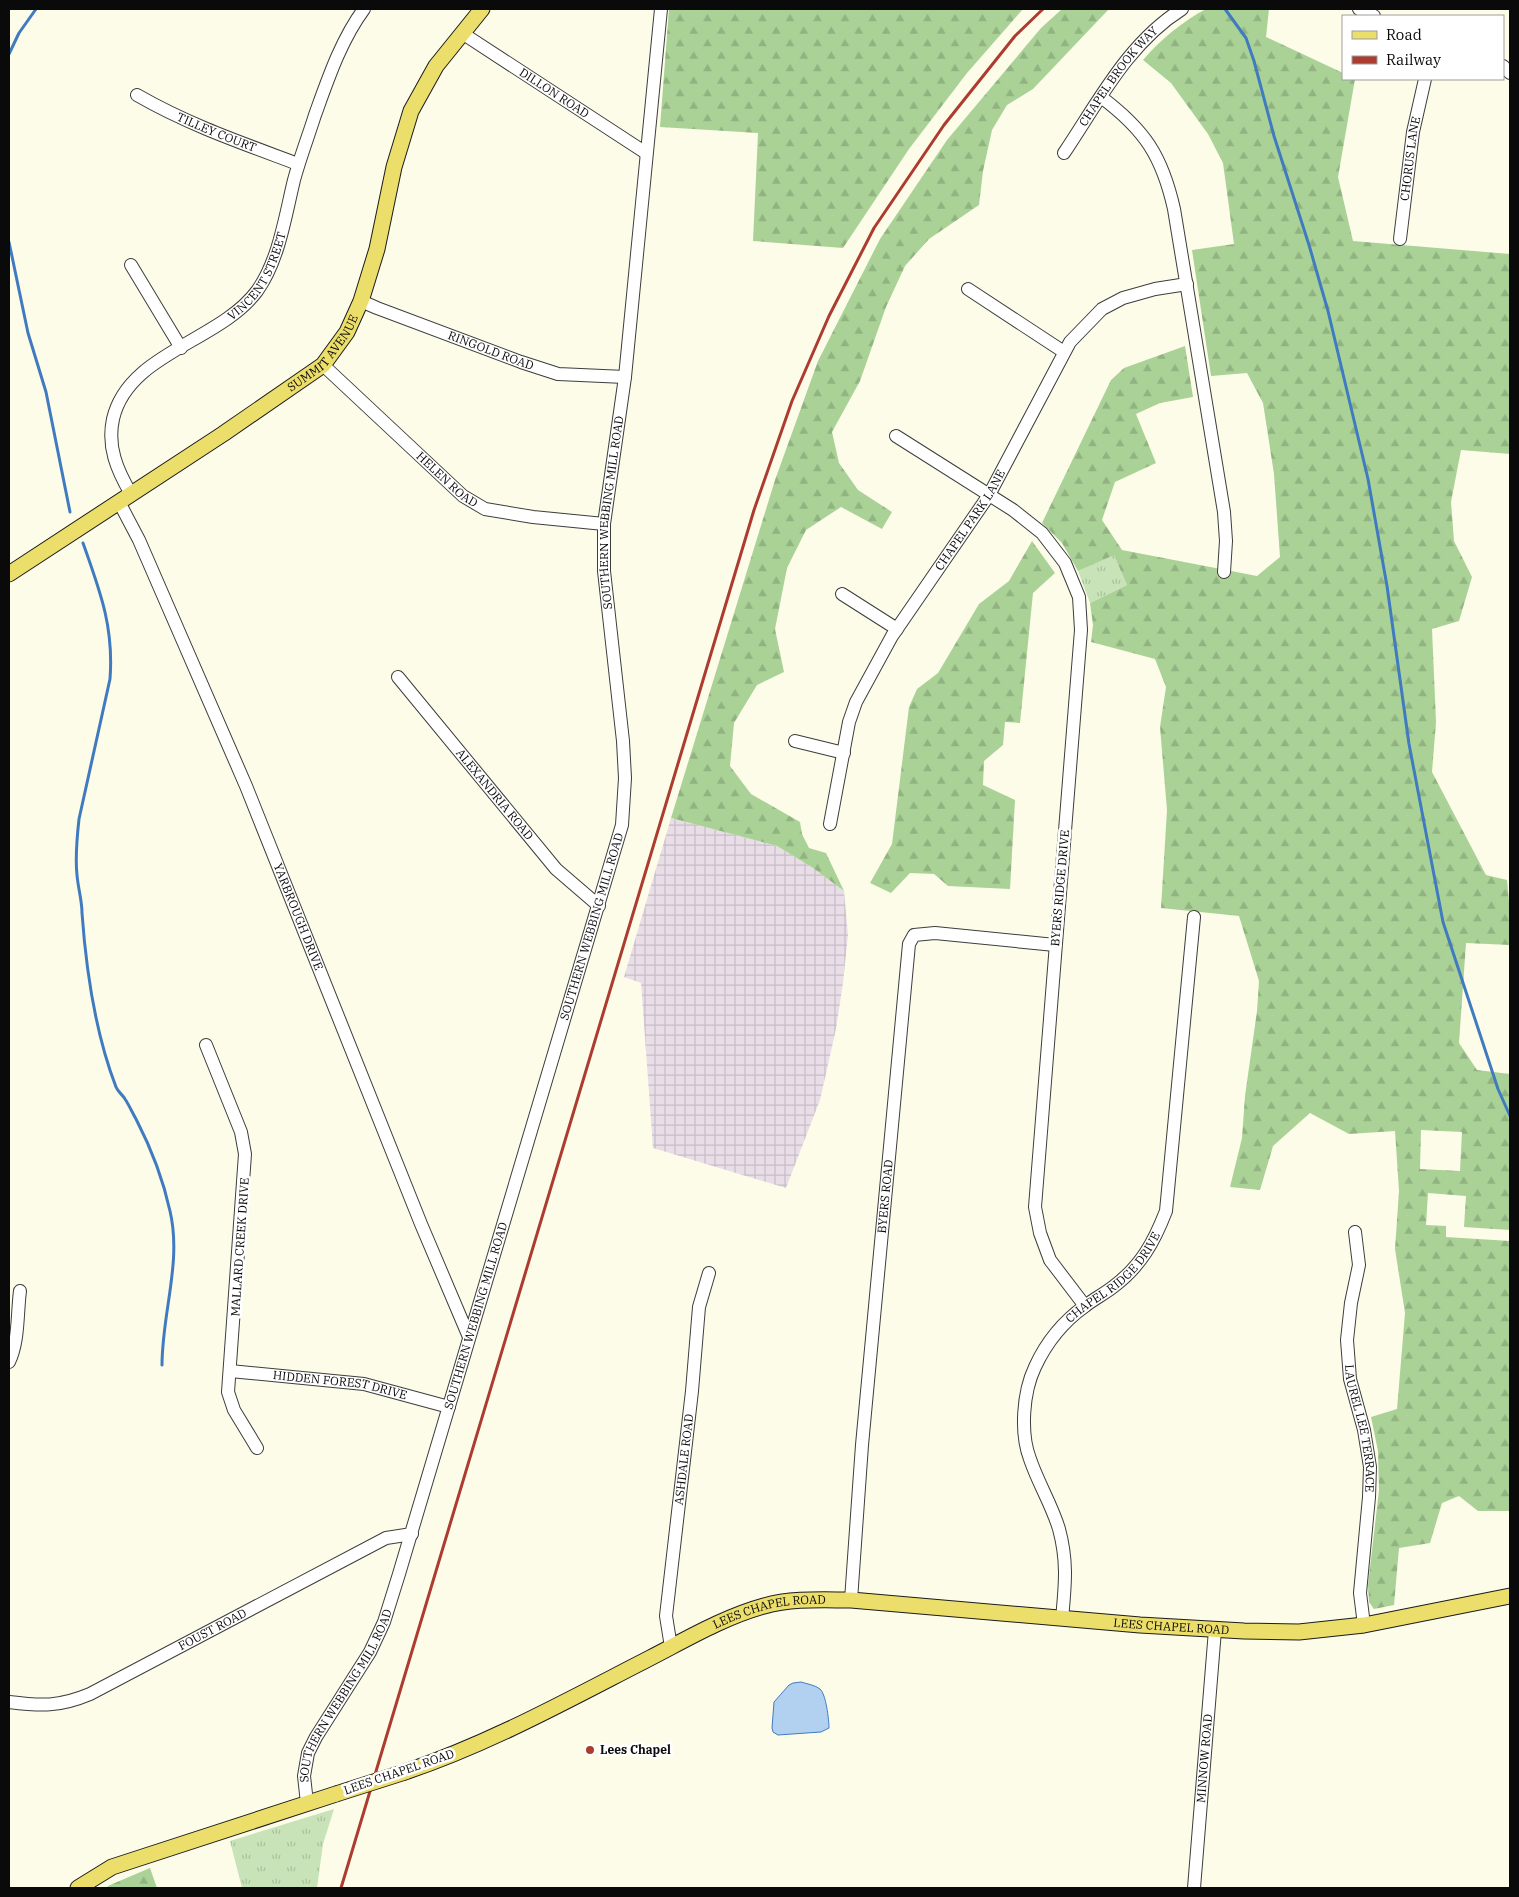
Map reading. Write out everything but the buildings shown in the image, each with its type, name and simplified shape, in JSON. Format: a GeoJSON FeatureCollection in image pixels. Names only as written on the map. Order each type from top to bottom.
{"type":"FeatureCollection","features":[{"type":"Feature","properties":{"kind":"main road","name":"SUMMIT AVENUE"},"geometry":{"type":"LineString","coordinates":[[9,574],[231,429],[323,365],[347,332],[362,301],[377,249],[394,167],[412,110],[436,66],[482,9]]}},
{"type":"Feature","properties":{"kind":"main road","name":"LEES CHAPEL ROAD"},"geometry":{"type":"LineString","coordinates":[[78,1888],[112,1867],[405,1772],[487,1741],[711,1627],[765,1606],[808,1599],[852,1600],[1062,1619],[1215,1630],[1298,1632],[1364,1625],[1510,1596]]}},
{"type":"Feature","properties":{"kind":"street","name":"SOUTHERN WEBBING MILL ROAD"},"geometry":{"type":"LineString","coordinates":[[306,1803],[304,1776],[308,1753],[370,1652],[384,1622],[412,1534],[622,825],[625,778],[623,740],[604,571],[604,524],[625,377],[661,9]]}},
{"type":"Feature","properties":{"kind":"street","name":"CHAPEL BROOK WAY"},"geometry":{"type":"LineString","coordinates":[[1064,153],[1114,74],[1140,43],[1182,9]]}},
{"type":"Feature","properties":{"kind":"street"},"geometry":{"type":"LineString","coordinates":[[1359,9],[1372,15]]}},
{"type":"Feature","properties":{"kind":"street","name":"VINCENT STREET"},"geometry":{"type":"LineString","coordinates":[[125,498],[114,461],[111,429],[115,410],[121,397],[130,384],[151,367],[223,323],[257,291],[269,270],[279,240],[298,164],[326,86],[358,10]]}},
{"type":"Feature","properties":{"kind":"street","name":"DILLON ROAD"},"geometry":{"type":"LineString","coordinates":[[462,33],[646,153]]}},
{"type":"Feature","properties":{"kind":"street","name":"CHORUS LANE"},"geometry":{"type":"LineString","coordinates":[[1400,239],[1413,132],[1425,80]]}},
{"type":"Feature","properties":{"kind":"street","name":"TILLEY COURT"},"geometry":{"type":"LineString","coordinates":[[137,95],[171,114],[209,131],[298,164]]}},
{"type":"Feature","properties":{"kind":"street"},"geometry":{"type":"LineString","coordinates":[[1101,97],[1135,126],[1157,158],[1168,183],[1187,284],[1224,512],[1226,541],[1224,572]]}},
{"type":"Feature","properties":{"kind":"street"},"geometry":{"type":"LineString","coordinates":[[131,265],[181,348]]}},
{"type":"Feature","properties":{"kind":"street","name":"CHAPEL PARK LANE"},"geometry":{"type":"LineString","coordinates":[[830,824],[849,722],[856,702],[897,628],[989,495],[1070,342],[1102,309],[1123,298],[1155,289],[1187,284]]}},
{"type":"Feature","properties":{"kind":"street"},"geometry":{"type":"LineString","coordinates":[[968,289],[1064,352]]}},
{"type":"Feature","properties":{"kind":"street","name":"RINGOLD ROAD"},"geometry":{"type":"LineString","coordinates":[[362,301],[376,308],[558,374],[625,377]]}},
{"type":"Feature","properties":{"kind":"street","name":"HELEN ROAD"},"geometry":{"type":"LineString","coordinates":[[323,365],[463,496],[485,509],[533,517],[604,524]]}},
{"type":"Feature","properties":{"kind":"street","name":"BYERS RIDGE DRIVE"},"geometry":{"type":"LineString","coordinates":[[896,436],[1013,510],[1042,533],[1065,563],[1079,597],[1082,630],[1035,1207],[1040,1233],[1050,1260],[1085,1306]]}},
{"type":"Feature","properties":{"kind":"street","name":"YARBROUGH DRIVE"},"geometry":{"type":"LineString","coordinates":[[125,498],[139,540],[246,786],[421,1224],[469,1337]]}},
{"type":"Feature","properties":{"kind":"street"},"geometry":{"type":"LineString","coordinates":[[842,594],[897,628]]}},
{"type":"Feature","properties":{"kind":"street","name":"ALEXANDRIA ROAD"},"geometry":{"type":"LineString","coordinates":[[398,677],[556,869],[599,906]]}},
{"type":"Feature","properties":{"kind":"street"},"geometry":{"type":"LineString","coordinates":[[795,741],[844,753]]}},
{"type":"Feature","properties":{"kind":"street","name":"CHAPEL RIDGE DRIVE"},"geometry":{"type":"LineString","coordinates":[[1062,1619],[1066,1569],[1065,1553],[1058,1527],[1029,1458],[1025,1430],[1025,1396],[1035,1368],[1049,1343],[1067,1321],[1085,1306],[1114,1287],[1140,1261],[1155,1240],[1166,1211],[1194,917]]}},
{"type":"Feature","properties":{"kind":"street","name":"BYERS ROAD"},"geometry":{"type":"LineString","coordinates":[[852,1600],[862,1445],[909,944],[914,935],[935,933],[1055,945]]}},
{"type":"Feature","properties":{"kind":"street","name":"MALLARD CREEK DRIVE"},"geometry":{"type":"LineString","coordinates":[[206,1045],[241,1132],[245,1154],[228,1392],[234,1410],[257,1448]]}},
{"type":"Feature","properties":{"kind":"street","name":"LAUREL LEE TERRACE"},"geometry":{"type":"LineString","coordinates":[[1355,1232],[1359,1265],[1351,1303],[1348,1340],[1350,1380],[1364,1430],[1370,1467],[1360,1594],[1364,1625]]}},
{"type":"Feature","properties":{"kind":"street","name":"ASHDALE ROAD"},"geometry":{"type":"LineString","coordinates":[[671,1647],[666,1616],[692,1391],[699,1307],[709,1273]]}},
{"type":"Feature","properties":{"kind":"street"},"geometry":{"type":"LineString","coordinates":[[9,1362],[15,1337],[20,1291]]}},
{"type":"Feature","properties":{"kind":"street","name":"HIDDEN FOREST DRIVE"},"geometry":{"type":"LineString","coordinates":[[230,1371],[364,1384],[449,1407]]}},
{"type":"Feature","properties":{"kind":"street","name":"FOUST ROAD"},"geometry":{"type":"LineString","coordinates":[[9,1702],[40,1705],[72,1702],[386,1538],[412,1534]]}},
{"type":"Feature","properties":{"kind":"street","name":"MINNOW ROAD"},"geometry":{"type":"LineString","coordinates":[[1194,1888],[1215,1630]]}},
{"type":"Feature","properties":{"kind":"shaded area"},"geometry":{"type":"Polygon","coordinates":[[[671,818],[777,846],[813,868],[844,891],[848,935],[836,1029],[820,1100],[786,1188],[653,1148],[641,983],[624,977],[671,818]]]}},
{"type":"Feature","properties":{"kind":"green space"},"geometry":{"type":"Polygon","coordinates":[[[669,9],[1023,9],[967,73],[909,149],[843,248],[753,241],[758,133],[660,127],[669,9]]]}},
{"type":"Feature","properties":{"kind":"green space"},"geometry":{"type":"Polygon","coordinates":[[[1062,9],[1109,9],[1033,89],[1007,105],[992,130],[983,171],[979,205],[929,239],[905,266],[886,307],[860,381],[832,432],[839,463],[858,490],[892,512],[882,529],[841,507],[806,530],[787,568],[775,629],[784,672],[757,685],[734,723],[730,766],[751,794],[800,822],[802,834],[809,848],[826,853],[844,891],[813,868],[777,846],[671,818],[775,480],[818,361],[880,239],[947,140],[1041,28],[1062,9]]]}},
{"type":"Feature","properties":{"kind":"green space"},"geometry":{"type":"Polygon","coordinates":[[[1206,9],[1269,9],[1266,37],[1342,73],[1342,80],[1355,80],[1338,177],[1353,241],[1510,254],[1510,454],[1461,450],[1451,502],[1454,541],[1472,577],[1459,621],[1432,629],[1436,722],[1432,772],[1486,875],[1507,880],[1510,911],[1510,945],[1466,943],[1459,1043],[1477,1070],[1510,1074],[1510,1230],[1464,1227],[1466,1196],[1428,1193],[1426,1225],[1446,1226],[1446,1237],[1510,1241],[1510,1511],[1478,1511],[1459,1496],[1442,1503],[1430,1543],[1399,1548],[1394,1605],[1374,1609],[1369,1602],[1368,1585],[1379,1490],[1378,1451],[1371,1417],[1397,1409],[1405,1313],[1395,1249],[1399,1191],[1395,1131],[1349,1134],[1310,1113],[1273,1146],[1260,1190],[1230,1187],[1242,1138],[1245,1096],[1257,1011],[1259,981],[1239,916],[1161,908],[1167,810],[1160,727],[1166,687],[1155,659],[1091,642],[1093,625],[1090,603],[1127,585],[1114,555],[1078,571],[1062,543],[1042,523],[1111,380],[1124,368],[1185,346],[1193,397],[1160,403],[1136,414],[1156,463],[1115,482],[1102,520],[1122,550],[1257,576],[1280,557],[1274,474],[1263,403],[1247,373],[1211,376],[1192,250],[1234,244],[1223,163],[1208,134],[1171,83],[1143,60],[1157,45],[1189,19],[1206,9]],[[1421,1130],[1420,1169],[1460,1171],[1462,1132],[1421,1130]]]}},
{"type":"Feature","properties":{"kind":"green space"},"geometry":{"type":"Polygon","coordinates":[[[1032,541],[1055,573],[1033,593],[1020,723],[1005,722],[1003,745],[984,761],[983,785],[1015,800],[1010,889],[948,886],[934,874],[910,873],[891,893],[870,883],[892,844],[909,707],[917,689],[938,673],[979,604],[1009,581],[1032,541]]]}},
{"type":"Feature","properties":{"kind":"green space"},"geometry":{"type":"Polygon","coordinates":[[[1114,554],[1127,585],[1090,603],[1078,571],[1114,554]]]}},
{"type":"Feature","properties":{"kind":"green space"},"geometry":{"type":"Polygon","coordinates":[[[334,1809],[323,1844],[317,1888],[242,1888],[230,1841],[334,1809]]]}},
{"type":"Feature","properties":{"kind":"green space"},"geometry":{"type":"Polygon","coordinates":[[[150,1868],[157,1888],[105,1888],[110,1885],[150,1868]]]}},
{"type":"Feature","properties":{"kind":"water"},"geometry":{"type":"Polygon","coordinates":[[[801,1682],[816,1686],[822,1692],[827,1707],[829,1728],[821,1732],[778,1735],[773,1732],[772,1728],[774,1702],[789,1685],[801,1682]]]}},
{"type":"Feature","properties":{"kind":"waterway"},"geometry":{"type":"LineString","coordinates":[[9,54],[19,33],[36,9]]}},
{"type":"Feature","properties":{"kind":"waterway"},"geometry":{"type":"LineString","coordinates":[[1225,9],[1246,38],[1254,61],[1274,136],[1328,311],[1368,479],[1387,586],[1409,744],[1443,922],[1498,1089],[1510,1116]]}},
{"type":"Feature","properties":{"kind":"waterway"},"geometry":{"type":"LineString","coordinates":[[9,242],[28,333],[46,392],[70,512]]}},
{"type":"Feature","properties":{"kind":"waterway"},"geometry":{"type":"LineString","coordinates":[[83,543],[95,577],[108,626],[111,660],[110,679],[79,819],[76,854],[77,875],[89,979],[103,1046],[116,1087],[129,1106],[152,1152],[170,1211],[174,1249],[162,1365]]}},
{"type":"Feature","properties":{"kind":"railway"},"geometry":{"type":"LineString","coordinates":[[341,1888],[754,510],[792,401],[829,316],[874,228],[944,125],[1015,36],[1043,9]]}},
{"type":"Feature","properties":{"kind":"place","name":"Lees Chapel"},"geometry":{"type":"Point","coordinates":[590,1750]}}]}
